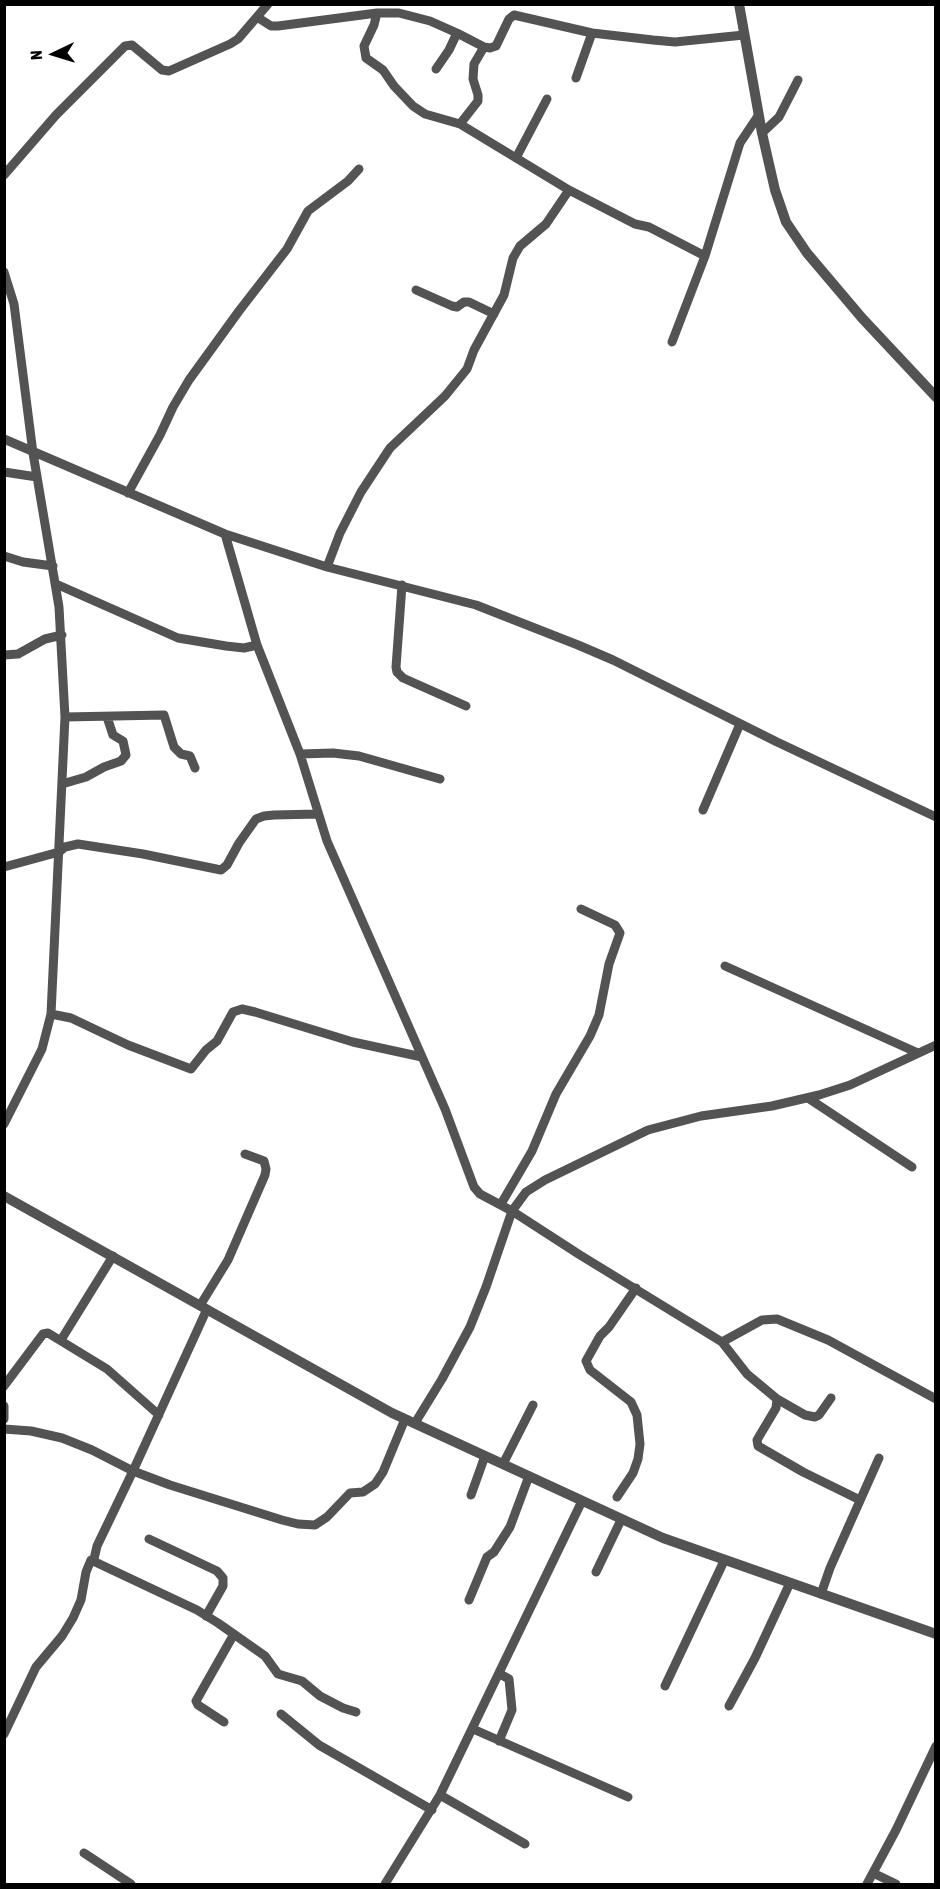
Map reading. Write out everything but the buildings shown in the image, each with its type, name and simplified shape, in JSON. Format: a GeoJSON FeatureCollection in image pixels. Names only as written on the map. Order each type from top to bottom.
{"type":"FeatureCollection","features":[{"type":"Feature","properties":{"kind":"street"},"geometry":{"type":"LineString","coordinates":[[4,175],[56,115],[125,46],[132,45],[162,70],[169,71],[238,39],[268,4]]}},
{"type":"Feature","properties":{"kind":"street"},"geometry":{"type":"LineString","coordinates":[[739,4],[758,116],[775,190],[786,222],[862,318],[936,397]]}},
{"type":"Feature","properties":{"kind":"street"},"geometry":{"type":"LineString","coordinates":[[257,17],[271,26],[278,26],[377,13],[399,13],[430,21],[484,47],[496,46],[509,19],[514,15],[592,33],[675,42],[744,34]]}},
{"type":"Feature","properties":{"kind":"street"},"geometry":{"type":"LineString","coordinates":[[377,13],[364,46],[366,58],[383,70],[393,86],[420,111],[460,124],[569,190],[635,224],[650,227],[705,256]]}},
{"type":"Feature","properties":{"kind":"street"},"geometry":{"type":"LineString","coordinates":[[436,69],[457,33]]}},
{"type":"Feature","properties":{"kind":"street"},"geometry":{"type":"LineString","coordinates":[[576,78],[592,33]]}},
{"type":"Feature","properties":{"kind":"street"},"geometry":{"type":"LineString","coordinates":[[460,124],[478,101],[473,79],[474,64],[484,47]]}},
{"type":"Feature","properties":{"kind":"street"},"geometry":{"type":"LineString","coordinates":[[762,134],[779,117],[798,80]]}},
{"type":"Feature","properties":{"kind":"street"},"geometry":{"type":"LineString","coordinates":[[516,158],[547,99]]}},
{"type":"Feature","properties":{"kind":"street"},"geometry":{"type":"LineString","coordinates":[[672,342],[705,256],[740,143],[758,116]]}},
{"type":"Feature","properties":{"kind":"street"},"geometry":{"type":"LineString","coordinates":[[128,493],[189,380],[262,279],[287,249],[308,211],[348,181],[359,169]]}},
{"type":"Feature","properties":{"kind":"street"},"geometry":{"type":"LineString","coordinates":[[327,567],[340,533],[361,492],[390,448],[445,396],[467,369],[474,350],[504,295],[516,252],[546,224],[569,190]]}},
{"type":"Feature","properties":{"kind":"street"},"geometry":{"type":"LineString","coordinates":[[4,272],[56,584],[62,635],[65,717],[51,1014],[46,1040],[8,1111],[4,1124]]}},
{"type":"Feature","properties":{"kind":"street"},"geometry":{"type":"LineString","coordinates":[[416,290],[452,306],[457,307],[464,302],[469,302],[494,314]]}},
{"type":"Feature","properties":{"kind":"street"},"geometry":{"type":"LineString","coordinates":[[4,439],[225,534],[327,567],[476,605],[578,645],[936,818]]}},
{"type":"Feature","properties":{"kind":"street"},"geometry":{"type":"LineString","coordinates":[[4,472],[37,477]]}},
{"type":"Feature","properties":{"kind":"street"},"geometry":{"type":"LineString","coordinates":[[225,534],[257,645],[300,754],[327,841],[454,1131],[474,1187],[480,1194],[512,1210],[722,1342],[747,1374],[777,1399],[814,1417],[819,1415],[831,1398]]}},
{"type":"Feature","properties":{"kind":"street"},"geometry":{"type":"LineString","coordinates":[[4,556],[23,562],[53,566]]}},
{"type":"Feature","properties":{"kind":"street"},"geometry":{"type":"LineString","coordinates":[[56,584],[178,638],[244,648],[257,645]]}},
{"type":"Feature","properties":{"kind":"street"},"geometry":{"type":"LineString","coordinates":[[402,585],[397,672],[403,678],[466,706]]}},
{"type":"Feature","properties":{"kind":"street"},"geometry":{"type":"LineString","coordinates":[[4,655],[18,654],[45,639],[62,635]]}},
{"type":"Feature","properties":{"kind":"street"},"geometry":{"type":"LineString","coordinates":[[65,717],[164,715],[174,747],[181,754],[190,756],[195,768]]}},
{"type":"Feature","properties":{"kind":"street"},"geometry":{"type":"LineString","coordinates":[[62,784],[86,777],[105,766],[121,761],[126,755],[123,741],[113,735],[107,717]]}},
{"type":"Feature","properties":{"kind":"street"},"geometry":{"type":"LineString","coordinates":[[703,810],[740,724]]}},
{"type":"Feature","properties":{"kind":"street"},"geometry":{"type":"LineString","coordinates":[[300,754],[351,755],[440,778]]}},
{"type":"Feature","properties":{"kind":"street"},"geometry":{"type":"LineString","coordinates":[[4,867],[59,852],[65,847],[78,844],[221,870],[227,865],[243,836],[256,819],[274,815],[318,813]]}},
{"type":"Feature","properties":{"kind":"street"},"geometry":{"type":"LineString","coordinates":[[501,1204],[532,1151],[556,1094],[590,1035],[598,1015],[609,964],[620,933],[615,926],[581,909]]}},
{"type":"Feature","properties":{"kind":"street"},"geometry":{"type":"LineString","coordinates":[[725,966],[918,1053]]}},
{"type":"Feature","properties":{"kind":"street"},"geometry":{"type":"LineString","coordinates":[[51,1014],[71,1018],[128,1045],[192,1069],[206,1050],[217,1041],[233,1012],[242,1009],[353,1042],[422,1057]]}},
{"type":"Feature","properties":{"kind":"street"},"geometry":{"type":"LineString","coordinates":[[4,1429],[31,1431],[62,1438],[92,1450],[133,1472],[237,1507],[298,1524],[315,1525],[327,1517],[350,1492],[363,1492],[375,1484],[410,1421],[442,1379],[470,1327],[512,1210],[526,1191],[648,1130],[701,1116],[808,1098],[850,1085],[936,1045]]}},
{"type":"Feature","properties":{"kind":"street"},"geometry":{"type":"LineString","coordinates":[[808,1098],[912,1167]]}},
{"type":"Feature","properties":{"kind":"street"},"geometry":{"type":"LineString","coordinates":[[4,1734],[36,1667],[62,1636],[73,1618],[81,1600],[97,1546],[159,1415],[204,1307],[228,1260],[265,1175],[264,1161],[245,1154]]}},
{"type":"Feature","properties":{"kind":"street"},"geometry":{"type":"LineString","coordinates":[[4,1196],[354,1393],[410,1421],[663,1539],[936,1634]]}},
{"type":"Feature","properties":{"kind":"street"},"geometry":{"type":"LineString","coordinates":[[61,1341],[113,1256]]}},
{"type":"Feature","properties":{"kind":"street"},"geometry":{"type":"LineString","coordinates":[[617,1497],[633,1473],[638,1459],[640,1444],[638,1415],[631,1402],[590,1370],[586,1361],[600,1336],[636,1288]]}},
{"type":"Feature","properties":{"kind":"street"},"geometry":{"type":"LineString","coordinates":[[722,1342],[762,1320],[777,1319],[828,1340],[936,1399]]}},
{"type":"Feature","properties":{"kind":"street"},"geometry":{"type":"LineString","coordinates":[[4,1386],[45,1333],[48,1333],[107,1369],[159,1415]]}},
{"type":"Feature","properties":{"kind":"street"},"geometry":{"type":"LineString","coordinates":[[777,1399],[776,1408],[757,1440],[758,1446],[803,1472],[860,1500]]}},
{"type":"Feature","properties":{"kind":"street"},"geometry":{"type":"LineString","coordinates":[[503,1464],[533,1405]]}},
{"type":"Feature","properties":{"kind":"street"},"geometry":{"type":"LineString","coordinates":[[4,1406],[4,1419]]}},
{"type":"Feature","properties":{"kind":"street"},"geometry":{"type":"LineString","coordinates":[[471,1495],[485,1456]]}},
{"type":"Feature","properties":{"kind":"street"},"geometry":{"type":"LineString","coordinates":[[821,1594],[879,1458]]}},
{"type":"Feature","properties":{"kind":"street"},"geometry":{"type":"LineString","coordinates":[[469,1600],[486,1557],[494,1552],[510,1527],[529,1476]]}},
{"type":"Feature","properties":{"kind":"street"},"geometry":{"type":"LineString","coordinates":[[385,1884],[432,1810],[474,1729],[582,1501]]}},
{"type":"Feature","properties":{"kind":"street"},"geometry":{"type":"LineString","coordinates":[[596,1572],[621,1520]]}},
{"type":"Feature","properties":{"kind":"street"},"geometry":{"type":"LineString","coordinates":[[149,1539],[217,1571],[223,1578],[223,1586],[206,1616]]}},
{"type":"Feature","properties":{"kind":"street"},"geometry":{"type":"LineString","coordinates":[[91,1560],[176,1599],[206,1616],[265,1656],[278,1674],[302,1681],[320,1696],[356,1712]]}},
{"type":"Feature","properties":{"kind":"street"},"geometry":{"type":"LineString","coordinates":[[665,1686],[724,1561]]}},
{"type":"Feature","properties":{"kind":"street"},"geometry":{"type":"LineString","coordinates":[[729,1706],[755,1658],[790,1583]]}},
{"type":"Feature","properties":{"kind":"street"},"geometry":{"type":"LineString","coordinates":[[224,1722],[198,1705],[196,1701],[234,1634]]}},
{"type":"Feature","properties":{"kind":"street"},"geometry":{"type":"LineString","coordinates":[[499,1741],[512,1710],[509,1679],[500,1674]]}},
{"type":"Feature","properties":{"kind":"street"},"geometry":{"type":"LineString","coordinates":[[281,1714],[319,1745],[432,1810]]}},
{"type":"Feature","properties":{"kind":"street"},"geometry":{"type":"LineString","coordinates":[[474,1729],[628,1797]]}},
{"type":"Feature","properties":{"kind":"street"},"geometry":{"type":"LineString","coordinates":[[867,1884],[936,1746]]}},
{"type":"Feature","properties":{"kind":"street"},"geometry":{"type":"LineString","coordinates":[[440,1795],[525,1844]]}},
{"type":"Feature","properties":{"kind":"street"},"geometry":{"type":"LineString","coordinates":[[84,1853],[131,1884]]}},
{"type":"Feature","properties":{"kind":"street"},"geometry":{"type":"LineString","coordinates":[[873,1873],[896,1884]]}}]}
